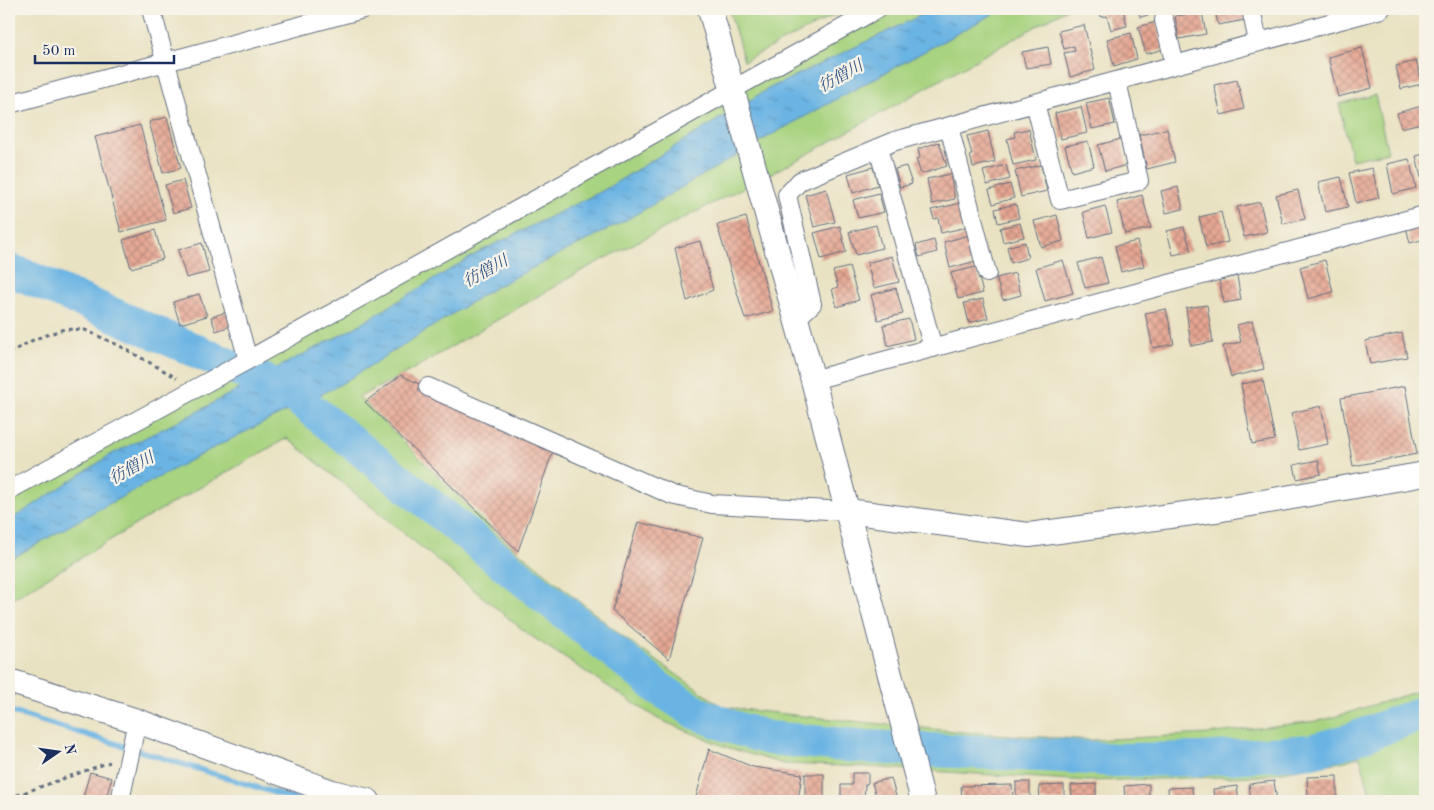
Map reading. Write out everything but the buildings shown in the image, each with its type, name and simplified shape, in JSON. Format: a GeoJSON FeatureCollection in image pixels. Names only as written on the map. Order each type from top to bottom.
{"type":"FeatureCollection","features":[{"type":"Feature","properties":{"kind":"street"},"geometry":{"type":"LineString","coordinates":[[151,9],[248,360]]}},
{"type":"Feature","properties":{"kind":"street"},"geometry":{"type":"LineString","coordinates":[[9,104],[362,9]]}},
{"type":"Feature","properties":{"kind":"street"},"geometry":{"type":"LineString","coordinates":[[710,9],[813,380],[923,801]]}},
{"type":"Feature","properties":{"kind":"street"},"geometry":{"type":"LineString","coordinates":[[9,490],[733,94],[877,9]]}},
{"type":"Feature","properties":{"kind":"street"},"geometry":{"type":"LineString","coordinates":[[1251,9],[1258,42]]}},
{"type":"Feature","properties":{"kind":"street"},"geometry":{"type":"LineString","coordinates":[[796,319],[812,304],[787,195],[800,181],[895,141],[1381,9]]}},
{"type":"Feature","properties":{"kind":"street"},"geometry":{"type":"LineString","coordinates":[[1164,20],[1175,65]]}},
{"type":"Feature","properties":{"kind":"street"},"geometry":{"type":"LineString","coordinates":[[1035,103],[1060,200],[1139,181],[1117,81]]}},
{"type":"Feature","properties":{"kind":"street"},"geometry":{"type":"LineString","coordinates":[[949,127],[987,272]]}},
{"type":"Feature","properties":{"kind":"street"},"geometry":{"type":"LineString","coordinates":[[878,148],[933,348]]}},
{"type":"Feature","properties":{"kind":"street"},"geometry":{"type":"LineString","coordinates":[[813,380],[1425,215]]}},
{"type":"Feature","properties":{"kind":"street"},"geometry":{"type":"LineString","coordinates":[[428,387],[672,495],[712,504],[848,511],[1029,535],[1222,509],[1425,474]]}},
{"type":"Feature","properties":{"kind":"street"},"geometry":{"type":"LineString","coordinates":[[9,681],[137,721],[332,792],[368,801]]}},
{"type":"Feature","properties":{"kind":"street"},"geometry":{"type":"LineString","coordinates":[[120,801],[137,721]]}},
{"type":"Feature","properties":{"kind":"path"},"geometry":{"type":"LineString","coordinates":[[9,353],[35,339],[64,329],[85,330],[120,346],[195,388]]}},
{"type":"Feature","properties":{"kind":"path"},"geometry":{"type":"LineString","coordinates":[[9,798],[79,772],[130,756]]}},
{"type":"Feature","properties":{"kind":"green space"},"geometry":{"type":"Polygon","coordinates":[[[729,9],[839,9],[841,12],[744,61],[729,9]]]}},
{"type":"Feature","properties":{"kind":"green space"},"geometry":{"type":"Polygon","coordinates":[[[877,9],[1067,9],[799,159],[581,271],[410,371],[359,397],[491,529],[627,640],[723,707],[963,732],[1092,740],[1208,734],[1324,720],[1425,689],[1425,801],[1372,801],[1360,756],[1346,761],[1260,776],[1087,781],[868,767],[783,764],[726,747],[658,719],[528,634],[287,438],[150,516],[9,601],[9,491],[877,9]]]}},
{"type":"Feature","properties":{"kind":"green space"},"geometry":{"type":"Polygon","coordinates":[[[1375,95],[1388,152],[1352,160],[1339,104],[1375,95]]]}},
{"type":"Feature","properties":{"kind":"water","name":"彷僧川"},"geometry":{"type":"Polygon","coordinates":[[[934,9],[1002,9],[771,135],[628,219],[492,289],[341,384],[215,447],[9,560],[9,521],[112,454],[195,413],[354,328],[479,252],[604,190],[768,89],[934,9]]]}},
{"type":"Feature","properties":{"kind":"waterway"},"geometry":{"type":"LineString","coordinates":[[9,270],[288,391],[660,689],[697,713],[732,727],[768,738],[867,747],[1115,760],[1203,759],[1311,751],[1351,740],[1425,712]]}},
{"type":"Feature","properties":{"kind":"waterway"},"geometry":{"type":"LineString","coordinates":[[9,711],[301,801]]}}]}
